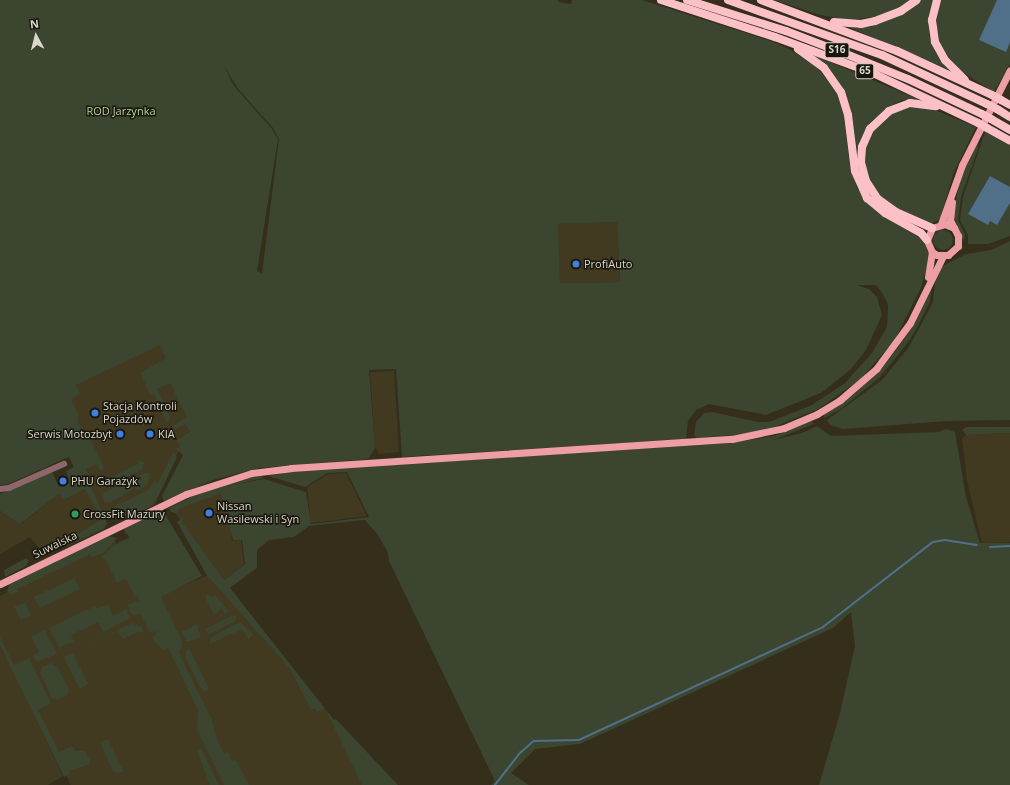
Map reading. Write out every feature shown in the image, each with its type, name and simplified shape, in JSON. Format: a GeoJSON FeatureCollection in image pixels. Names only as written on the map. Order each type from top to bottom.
{"type":"FeatureCollection","features":[{"type":"Feature","properties":{"kind":"highway","name":"65"},"geometry":{"type":"LineString","coordinates":[[661,0],[775,36],[875,74],[954,111],[1010,141]]}},
{"type":"Feature","properties":{"kind":"highway","name":"S16"},"geometry":{"type":"LineString","coordinates":[[687,0],[786,31],[846,54],[908,79],[982,114],[1010,130]]}},
{"type":"Feature","properties":{"kind":"highway","name":"S16"},"geometry":{"type":"LineString","coordinates":[[728,0],[882,55],[987,104],[1010,117]]}},
{"type":"Feature","properties":{"kind":"highway","name":"S16"},"geometry":{"type":"LineString","coordinates":[[761,0],[818,19],[897,50],[1010,105]]}},
{"type":"Feature","properties":{"kind":"highway"},"geometry":{"type":"LineString","coordinates":[[818,19],[849,23],[875,21],[901,11],[917,0]]}},
{"type":"Feature","properties":{"kind":"highway"},"geometry":{"type":"LineString","coordinates":[[937,0],[933,26],[939,51],[955,71],[979,89]]}},
{"type":"Feature","properties":{"kind":"highway"},"geometry":{"type":"LineString","coordinates":[[775,36],[812,58],[828,73],[841,92],[848,115],[855,171],[867,198],[885,214],[921,233],[927,240]]}},
{"type":"Feature","properties":{"kind":"highway"},"geometry":{"type":"LineString","coordinates":[[932,228],[896,212],[877,198],[864,173],[862,147],[876,120],[902,105],[922,103],[954,111]]}},
{"type":"Feature","properties":{"kind":"main road"},"geometry":{"type":"LineString","coordinates":[[941,224],[962,165],[1010,70]]}},
{"type":"Feature","properties":{"kind":"main road"},"geometry":{"type":"LineString","coordinates":[[932,252],[943,256],[952,253],[958,246],[958,236],[950,220],[953,190]]}},
{"type":"Feature","properties":{"kind":"main road"},"geometry":{"type":"LineString","coordinates":[[924,293],[932,252],[927,240],[932,228],[941,224],[954,228]]}},
{"type":"Feature","properties":{"kind":"main road","name":"Suwalska"},"geometry":{"type":"LineString","coordinates":[[0,584],[163,505],[218,482],[273,470],[725,439],[762,434],[817,414],[860,384],[896,345],[943,256]]}},
{"type":"Feature","properties":{"kind":"street"},"geometry":{"type":"LineString","coordinates":[[0,489],[9,488],[64,464]]}},
{"type":"Feature","properties":{"kind":"shaded area"},"geometry":{"type":"Polygon","coordinates":[[[617,222],[620,282],[559,283],[558,224],[617,222]]]}},
{"type":"Feature","properties":{"kind":"shaded area"},"geometry":{"type":"Polygon","coordinates":[[[164,341],[199,417],[149,502],[121,516],[112,514],[104,519],[106,523],[43,553],[30,537],[0,554],[0,511],[21,524],[61,492],[64,500],[87,488],[37,401],[164,341]]]}},
{"type":"Feature","properties":{"kind":"shaded area"},"geometry":{"type":"Polygon","coordinates":[[[394,371],[399,452],[379,454],[375,447],[370,372],[394,371]]]}},
{"type":"Feature","properties":{"kind":"shaded area"},"geometry":{"type":"Polygon","coordinates":[[[1010,433],[1010,542],[982,543],[967,481],[962,438],[966,435],[1010,433]]]}},
{"type":"Feature","properties":{"kind":"shaded area"},"geometry":{"type":"Polygon","coordinates":[[[346,473],[367,516],[311,523],[307,487],[328,474],[346,473]]]}},
{"type":"Feature","properties":{"kind":"shaded area"},"geometry":{"type":"Polygon","coordinates":[[[226,490],[232,541],[241,540],[244,564],[224,580],[334,721],[397,785],[71,785],[15,675],[63,776],[48,785],[0,785],[0,596],[115,540],[195,703],[146,602],[217,571],[173,510],[226,490]]]}},
{"type":"Feature","properties":{"kind":"green space","name":"ROD Jarzynka"},"geometry":{"type":"Polygon","coordinates":[[[0,0],[558,0],[558,2],[571,4],[572,0],[642,0],[771,41],[791,50],[818,68],[837,93],[843,107],[849,159],[857,188],[879,213],[923,240],[929,254],[921,288],[894,341],[861,379],[818,409],[769,429],[748,434],[697,438],[694,435],[696,422],[704,413],[712,412],[758,422],[769,422],[812,405],[845,383],[872,353],[887,327],[888,305],[883,294],[876,285],[856,285],[869,289],[877,297],[882,315],[866,350],[851,369],[821,393],[766,415],[709,404],[696,410],[688,421],[686,439],[402,457],[396,369],[369,370],[375,448],[368,459],[259,468],[213,480],[164,501],[162,496],[183,455],[176,449],[180,446],[177,440],[190,432],[185,424],[173,430],[171,427],[187,417],[170,383],[157,389],[170,416],[169,421],[166,422],[154,395],[150,394],[140,373],[166,358],[160,345],[76,385],[80,394],[71,399],[79,415],[77,422],[91,441],[104,467],[101,472],[96,464],[86,469],[90,477],[88,479],[107,523],[104,529],[67,546],[65,542],[102,519],[85,489],[64,500],[60,493],[20,524],[0,511],[0,494],[52,472],[59,487],[70,483],[66,471],[74,467],[69,457],[8,484],[0,485],[0,0]],[[224,66],[234,86],[272,129],[278,139],[257,271],[262,273],[279,139],[273,128],[239,90],[224,66]],[[617,222],[558,224],[560,283],[620,282],[617,222]]]}},
{"type":"Feature","properties":{"kind":"green space"},"geometry":{"type":"Polygon","coordinates":[[[774,0],[912,0],[888,15],[850,20],[820,15],[774,0]]]}},
{"type":"Feature","properties":{"kind":"green space"},"geometry":{"type":"Polygon","coordinates":[[[921,0],[934,0],[929,15],[929,34],[935,51],[950,70],[846,26],[870,27],[902,14],[921,0]]]}},
{"type":"Feature","properties":{"kind":"green space"},"geometry":{"type":"Polygon","coordinates":[[[941,0],[1010,0],[1010,64],[994,92],[959,70],[941,48],[936,24],[941,0]]]}},
{"type":"Feature","properties":{"kind":"green space"},"geometry":{"type":"Polygon","coordinates":[[[813,55],[920,100],[902,100],[889,107],[873,120],[864,133],[860,142],[867,190],[874,200],[873,200],[860,179],[850,110],[813,55]]]}},
{"type":"Feature","properties":{"kind":"green space"},"geometry":{"type":"Polygon","coordinates":[[[914,106],[930,108],[976,127],[954,172],[940,219],[931,224],[891,206],[879,196],[870,184],[864,162],[865,147],[879,122],[901,109],[914,106]]]}},
{"type":"Feature","properties":{"kind":"green space"},"geometry":{"type":"Polygon","coordinates":[[[985,132],[1010,145],[1010,236],[988,244],[968,244],[968,235],[960,220],[963,197],[985,132]]]}},
{"type":"Feature","properties":{"kind":"green space"},"geometry":{"type":"Polygon","coordinates":[[[979,138],[978,149],[961,197],[958,220],[965,234],[964,242],[953,215],[960,179],[979,138]]]}},
{"type":"Feature","properties":{"kind":"green space"},"geometry":{"type":"Polygon","coordinates":[[[939,230],[947,230],[953,236],[953,244],[947,250],[939,250],[933,244],[933,236],[939,230]]]}},
{"type":"Feature","properties":{"kind":"green space"},"geometry":{"type":"Polygon","coordinates":[[[1010,241],[1010,420],[947,421],[843,429],[830,425],[827,420],[882,380],[909,347],[933,302],[935,283],[941,267],[966,254],[991,250],[1010,241]]]}},
{"type":"Feature","properties":{"kind":"green space"},"geometry":{"type":"Polygon","coordinates":[[[932,283],[930,302],[913,335],[899,354],[879,378],[841,409],[824,418],[824,414],[853,395],[888,361],[909,332],[932,283]]]}},
{"type":"Feature","properties":{"kind":"green space"},"geometry":{"type":"Polygon","coordinates":[[[811,421],[814,424],[773,440],[802,433],[817,426],[831,436],[939,432],[946,429],[955,432],[966,497],[980,543],[1010,543],[1010,785],[819,785],[839,717],[855,646],[851,612],[833,628],[580,744],[535,749],[511,773],[529,785],[491,785],[495,781],[389,561],[388,553],[378,535],[365,520],[309,526],[294,537],[269,540],[257,550],[257,568],[230,588],[325,708],[317,712],[315,708],[311,710],[291,670],[206,574],[177,522],[184,517],[182,522],[224,580],[245,564],[242,540],[233,540],[221,493],[179,509],[177,513],[171,512],[169,508],[199,493],[260,475],[264,478],[226,486],[264,479],[306,492],[311,524],[369,517],[347,472],[327,473],[305,487],[268,476],[295,471],[731,443],[774,436],[811,421]]]}},
{"type":"Feature","properties":{"kind":"green space"},"geometry":{"type":"Polygon","coordinates":[[[966,427],[1010,427],[1010,433],[966,435],[962,430],[966,427]]]}},
{"type":"Feature","properties":{"kind":"green space"},"geometry":{"type":"Polygon","coordinates":[[[174,451],[177,457],[154,505],[126,519],[114,515],[114,507],[148,490],[154,481],[158,483],[174,451]]]}},
{"type":"Feature","properties":{"kind":"green space"},"geometry":{"type":"Polygon","coordinates":[[[137,460],[144,462],[143,469],[112,484],[112,480],[101,489],[102,481],[138,464],[137,460]]]}},
{"type":"Feature","properties":{"kind":"green space"},"geometry":{"type":"Polygon","coordinates":[[[144,473],[149,473],[150,477],[146,486],[138,490],[135,488],[110,503],[104,502],[102,497],[104,493],[144,473]]]}},
{"type":"Feature","properties":{"kind":"green space"},"geometry":{"type":"Polygon","coordinates":[[[163,511],[202,576],[161,597],[182,641],[182,648],[179,650],[181,657],[212,720],[216,736],[224,754],[228,752],[232,761],[236,760],[249,785],[224,785],[197,730],[198,710],[168,648],[163,650],[155,643],[152,637],[157,635],[155,631],[150,633],[140,613],[135,616],[130,612],[128,605],[139,600],[138,596],[135,597],[126,579],[117,583],[106,560],[101,557],[119,542],[129,538],[127,533],[125,534],[124,527],[163,511]]]}},
{"type":"Feature","properties":{"kind":"green space"},"geometry":{"type":"Polygon","coordinates":[[[108,536],[117,538],[103,553],[92,557],[90,554],[17,589],[18,592],[12,595],[7,592],[9,584],[108,536]]]}},
{"type":"Feature","properties":{"kind":"green space"},"geometry":{"type":"Polygon","coordinates":[[[26,558],[29,560],[26,566],[5,577],[4,570],[26,558]]]}},
{"type":"Feature","properties":{"kind":"green space"},"geometry":{"type":"Polygon","coordinates":[[[74,578],[80,589],[40,608],[34,597],[74,578]]]}},
{"type":"Feature","properties":{"kind":"green space"},"geometry":{"type":"Polygon","coordinates":[[[208,594],[212,598],[215,595],[229,611],[225,614],[222,608],[214,615],[205,597],[208,594]]]}},
{"type":"Feature","properties":{"kind":"green space"},"geometry":{"type":"Polygon","coordinates":[[[25,602],[31,615],[21,620],[14,607],[25,602]]]}},
{"type":"Feature","properties":{"kind":"green space"},"geometry":{"type":"Polygon","coordinates":[[[108,604],[113,616],[126,609],[130,618],[103,632],[98,622],[71,635],[74,641],[61,647],[61,651],[49,628],[95,606],[97,609],[108,604]]]}},
{"type":"Feature","properties":{"kind":"green space"},"geometry":{"type":"Polygon","coordinates":[[[233,615],[236,616],[236,621],[209,634],[201,625],[205,629],[233,615]]]}},
{"type":"Feature","properties":{"kind":"green space"},"geometry":{"type":"Polygon","coordinates":[[[240,622],[253,634],[249,640],[242,629],[210,644],[210,638],[240,622]]]}},
{"type":"Feature","properties":{"kind":"green space"},"geometry":{"type":"Polygon","coordinates":[[[132,623],[142,627],[144,634],[140,631],[122,639],[118,631],[74,652],[132,623]]]}},
{"type":"Feature","properties":{"kind":"green space"},"geometry":{"type":"Polygon","coordinates":[[[197,624],[201,638],[187,642],[181,632],[197,624]]]}},
{"type":"Feature","properties":{"kind":"green space"},"geometry":{"type":"Polygon","coordinates":[[[45,630],[57,654],[37,662],[32,656],[39,652],[31,636],[45,630]]]}},
{"type":"Feature","properties":{"kind":"green space"},"geometry":{"type":"Polygon","coordinates":[[[0,637],[14,665],[29,658],[51,703],[38,710],[59,752],[72,746],[75,751],[85,751],[90,760],[88,765],[69,771],[70,774],[64,777],[0,645],[0,637]]]}},
{"type":"Feature","properties":{"kind":"green space"},"geometry":{"type":"Polygon","coordinates":[[[189,648],[208,687],[208,690],[203,692],[186,659],[185,653],[189,648]]]}},
{"type":"Feature","properties":{"kind":"green space"},"geometry":{"type":"Polygon","coordinates":[[[73,653],[88,684],[80,689],[64,657],[73,653]]]}},
{"type":"Feature","properties":{"kind":"green space"},"geometry":{"type":"Polygon","coordinates":[[[51,663],[57,666],[69,690],[67,695],[57,700],[52,698],[40,673],[42,667],[51,663]]]}},
{"type":"Feature","properties":{"kind":"green space"},"geometry":{"type":"Polygon","coordinates":[[[326,709],[334,720],[336,719],[398,785],[362,785],[326,709]]]}},
{"type":"Feature","properties":{"kind":"green space"},"geometry":{"type":"Polygon","coordinates":[[[108,739],[123,772],[117,773],[113,771],[100,743],[108,739]]]}},
{"type":"Feature","properties":{"kind":"green space"},"geometry":{"type":"Polygon","coordinates":[[[201,748],[219,785],[210,785],[197,750],[201,748]]]}},
{"type":"Feature","properties":{"kind":"water"},"geometry":{"type":"Polygon","coordinates":[[[997,0],[1010,0],[1010,42],[1006,52],[979,40],[997,0]]]}},
{"type":"Feature","properties":{"kind":"water"},"geometry":{"type":"Polygon","coordinates":[[[990,176],[1010,187],[1010,203],[997,225],[990,221],[988,225],[968,214],[990,176]]]}},
{"type":"Feature","properties":{"kind":"waterway"},"geometry":{"type":"LineString","coordinates":[[495,785],[520,753],[534,741],[579,740],[823,627],[933,542],[945,540],[977,545]]}},
{"type":"Feature","properties":{"kind":"waterway"},"geometry":{"type":"LineString","coordinates":[[990,547],[1010,546]]}},
{"type":"Feature","properties":{"kind":"place","name":"ProfiAuto"},"geometry":{"type":"Point","coordinates":[576,264]}},
{"type":"Feature","properties":{"kind":"place","name":"Stacja Kontroli Pojazdów"},"geometry":{"type":"Point","coordinates":[95,413]}},
{"type":"Feature","properties":{"kind":"place","name":"Serwis Motozbyt"},"geometry":{"type":"Point","coordinates":[120,434]}},
{"type":"Feature","properties":{"kind":"place","name":"KIA"},"geometry":{"type":"Point","coordinates":[150,434]}},
{"type":"Feature","properties":{"kind":"place","name":"PHU Garażyk"},"geometry":{"type":"Point","coordinates":[63,481]}},
{"type":"Feature","properties":{"kind":"place","name":"Nissan Wasilewski i Syn"},"geometry":{"type":"Point","coordinates":[209,513]}},
{"type":"Feature","properties":{"kind":"place","name":"CrossFit Mazury"},"geometry":{"type":"Point","coordinates":[75,514]}}]}
